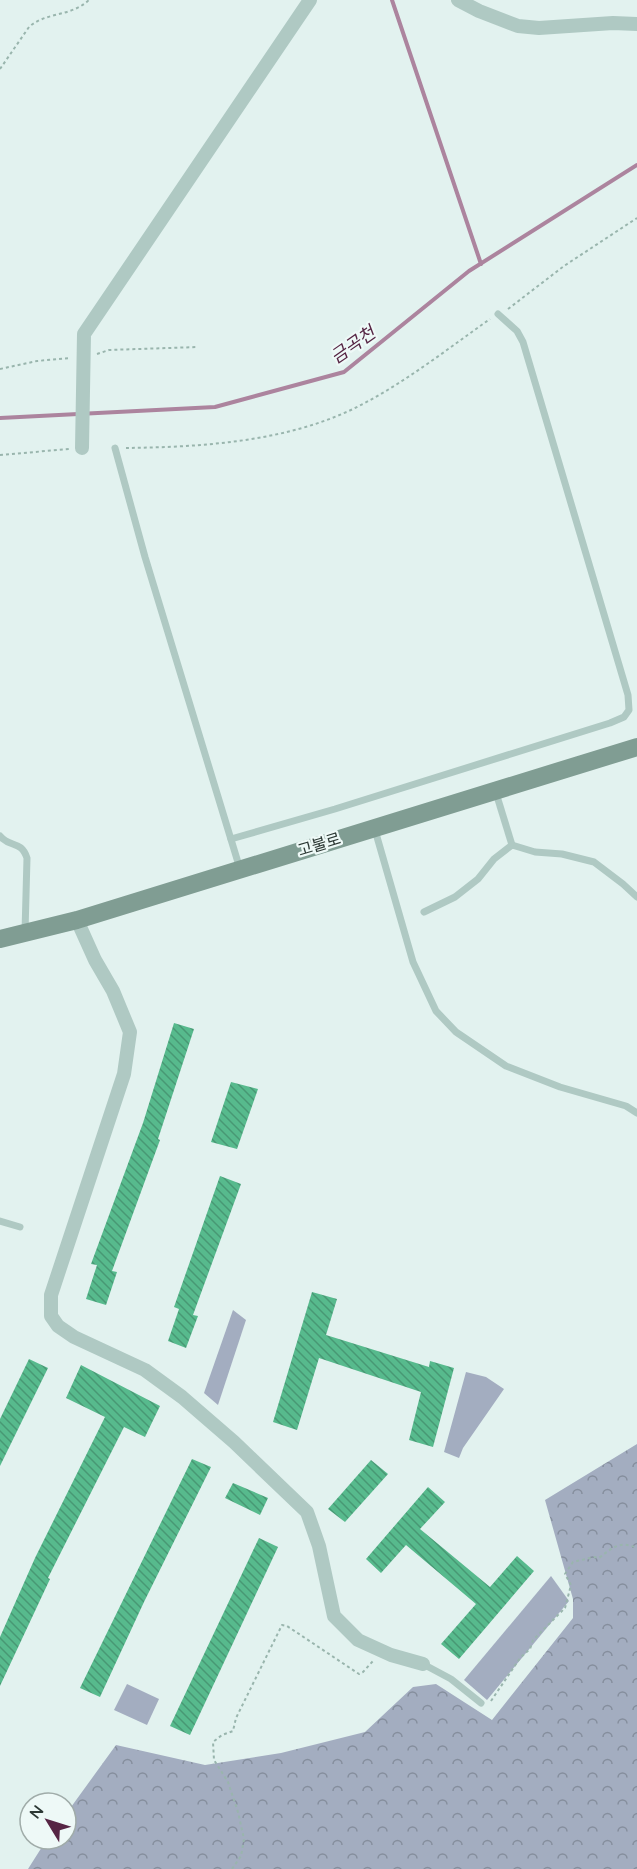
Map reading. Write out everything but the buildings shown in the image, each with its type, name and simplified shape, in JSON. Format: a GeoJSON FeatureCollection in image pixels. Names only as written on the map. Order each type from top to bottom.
{"type":"FeatureCollection","features":[{"type":"Feature","properties":{"kind":"main road","name":"고불로"},"geometry":{"type":"LineString","coordinates":[[0,939],[77,920],[637,747]]}},
{"type":"Feature","properties":{"kind":"street"},"geometry":{"type":"LineString","coordinates":[[82,448],[84,334],[310,0]]}},
{"type":"Feature","properties":{"kind":"street"},"geometry":{"type":"LineString","coordinates":[[458,0],[518,26],[637,24]]}},
{"type":"Feature","properties":{"kind":"street"},"geometry":{"type":"LineString","coordinates":[[77,920],[95,960],[113,991],[130,1032],[124,1074],[51,1295],[51,1316],[58,1326],[74,1337],[145,1370],[182,1397],[234,1442],[307,1512],[319,1546],[334,1616],[358,1641],[423,1664]]}},
{"type":"Feature","properties":{"kind":"lane"},"geometry":{"type":"LineString","coordinates":[[231,839],[610,723],[624,717],[629,710],[628,695],[523,342],[517,331],[498,314]]}},
{"type":"Feature","properties":{"kind":"lane"},"geometry":{"type":"LineString","coordinates":[[115,448],[145,556],[240,869]]}},
{"type":"Feature","properties":{"kind":"lane"},"geometry":{"type":"LineString","coordinates":[[495,790],[512,844]]}},
{"type":"Feature","properties":{"kind":"lane"},"geometry":{"type":"LineString","coordinates":[[374,827],[413,962],[436,1011],[456,1032],[506,1066],[560,1087],[626,1106],[637,1113]]}},
{"type":"Feature","properties":{"kind":"lane"},"geometry":{"type":"LineString","coordinates":[[0,836],[7,842],[24,849],[27,858],[25,932]]}},
{"type":"Feature","properties":{"kind":"lane"},"geometry":{"type":"LineString","coordinates":[[512,844],[535,852],[562,854],[594,862],[637,897]]}},
{"type":"Feature","properties":{"kind":"lane"},"geometry":{"type":"LineString","coordinates":[[424,912],[455,897],[478,879],[494,858],[512,844]]}},
{"type":"Feature","properties":{"kind":"lane"},"geometry":{"type":"LineString","coordinates":[[0,1221],[20,1227]]}},
{"type":"Feature","properties":{"kind":"lane"},"geometry":{"type":"LineString","coordinates":[[423,1664],[451,1679],[481,1703]]}},
{"type":"Feature","properties":{"kind":"path"},"geometry":{"type":"LineString","coordinates":[[0,69],[35,21],[80,8],[89,0]]}},
{"type":"Feature","properties":{"kind":"path"},"geometry":{"type":"LineString","coordinates":[[115,448],[160,447],[253,438],[310,425],[353,409],[406,378],[498,314],[516,305],[564,266],[637,218]]}},
{"type":"Feature","properties":{"kind":"path"},"geometry":{"type":"LineString","coordinates":[[0,369],[37,361],[84,357],[109,350],[198,347]]}},
{"type":"Feature","properties":{"kind":"path"},"geometry":{"type":"LineString","coordinates":[[0,455],[82,448]]}},
{"type":"Feature","properties":{"kind":"path"},"geometry":{"type":"LineString","coordinates":[[481,1703],[484,1705],[494,1699],[512,1669],[530,1649],[533,1640],[565,1608],[572,1585],[565,1574],[573,1562],[599,1558],[615,1545],[625,1544],[637,1548]]}},
{"type":"Feature","properties":{"kind":"path"},"geometry":{"type":"LineString","coordinates":[[232,1869],[241,1856],[244,1839],[228,1782],[214,1760],[213,1742],[233,1731],[236,1718],[282,1625],[287,1626],[359,1674],[381,1651]]}},
{"type":"Feature","properties":{"kind":"green space"},"geometry":{"type":"Polygon","coordinates":[[[233,1310],[246,1320],[218,1405],[204,1393],[233,1310]]]}},
{"type":"Feature","properties":{"kind":"green space"},"geometry":{"type":"Polygon","coordinates":[[[466,1372],[486,1377],[504,1389],[463,1448],[459,1458],[444,1452],[466,1372]]]}},
{"type":"Feature","properties":{"kind":"green space"},"geometry":{"type":"Polygon","coordinates":[[[637,1444],[637,1869],[28,1869],[39,1851],[78,1851],[78,1797],[116,1745],[205,1765],[281,1753],[365,1732],[413,1687],[436,1684],[492,1720],[573,1618],[573,1599],[545,1500],[637,1444]]]}},
{"type":"Feature","properties":{"kind":"green space"},"geometry":{"type":"Polygon","coordinates":[[[551,1576],[569,1601],[487,1700],[464,1680],[551,1576]]]}},
{"type":"Feature","properties":{"kind":"green space"},"geometry":{"type":"Polygon","coordinates":[[[127,1684],[159,1699],[147,1725],[114,1710],[127,1684]]]}},
{"type":"Feature","properties":{"kind":"waterway"},"geometry":{"type":"LineString","coordinates":[[392,0],[481,264]]}},
{"type":"Feature","properties":{"kind":"waterway","name":"금곡천"},"geometry":{"type":"LineString","coordinates":[[0,418],[215,407],[344,372],[469,271],[637,165]]}}]}
